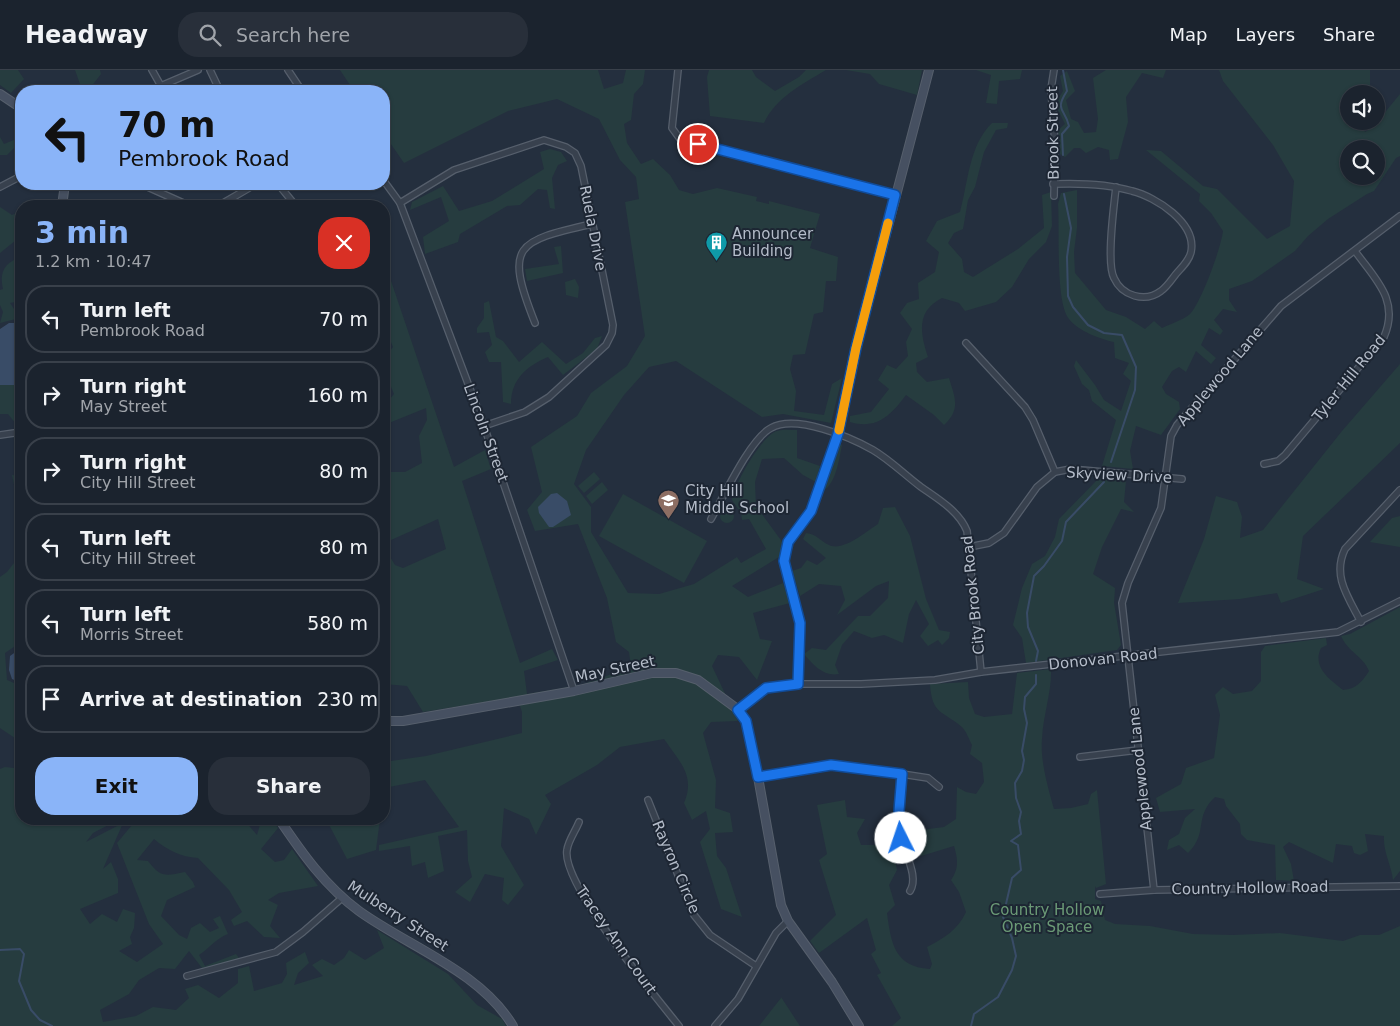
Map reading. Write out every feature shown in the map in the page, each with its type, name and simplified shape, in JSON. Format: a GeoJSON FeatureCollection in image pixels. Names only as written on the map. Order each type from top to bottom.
{"type":"FeatureCollection","features":[{"type":"Feature","properties":{"kind":"street"},"geometry":{"type":"LineString","coordinates":[[152,70],[160,85]]}},
{"type":"Feature","properties":{"kind":"street"},"geometry":{"type":"LineString","coordinates":[[163,85],[198,70]]}},
{"type":"Feature","properties":{"kind":"street"},"geometry":{"type":"LineString","coordinates":[[210,70],[217,85]]}},
{"type":"Feature","properties":{"kind":"street"},"geometry":{"type":"LineString","coordinates":[[288,70],[298,85]]}},
{"type":"Feature","properties":{"kind":"street"},"geometry":{"type":"LineString","coordinates":[[678,70],[672,128],[680,140],[895,195]]}},
{"type":"Feature","properties":{"kind":"street"},"geometry":{"type":"LineString","coordinates":[[738,710],[766,688],[798,684],[800,623],[784,561],[784,553],[788,542],[811,511],[838,434],[856,348],[929,70]]}},
{"type":"Feature","properties":{"kind":"street","name":"Brook Street"},"geometry":{"type":"LineString","coordinates":[[1054,70],[1051,90],[1055,143],[1054,196]]}},
{"type":"Feature","properties":{"kind":"street"},"geometry":{"type":"LineString","coordinates":[[0,94],[15,104]]}},
{"type":"Feature","properties":{"kind":"street","name":"Ruela Drive"},"geometry":{"type":"LineString","coordinates":[[400,203],[454,170],[544,140],[566,147],[575,153],[581,166],[613,325],[609,340],[601,350],[538,406],[484,426]]}},
{"type":"Feature","properties":{"kind":"street"},"geometry":{"type":"LineString","coordinates":[[0,187],[15,179]]}},
{"type":"Feature","properties":{"kind":"street"},"geometry":{"type":"LineString","coordinates":[[1053,184],[1116,187],[1142,194],[1158,204],[1185,226],[1190,237],[1191,251],[1187,261],[1162,290],[1151,296],[1139,297],[1126,293],[1118,287],[1112,276],[1111,258],[1116,187]]}},
{"type":"Feature","properties":{"kind":"street","name":"Lincoln Street"},"geometry":{"type":"LineString","coordinates":[[390,189],[400,203],[484,426],[574,691]]}},
{"type":"Feature","properties":{"kind":"street"},"geometry":{"type":"LineString","coordinates":[[154,190],[177,200]]}},
{"type":"Feature","properties":{"kind":"street"},"geometry":{"type":"LineString","coordinates":[[228,200],[246,190]]}},
{"type":"Feature","properties":{"kind":"street"},"geometry":{"type":"LineString","coordinates":[[283,190],[291,200]]}},
{"type":"Feature","properties":{"kind":"street","name":"Applewood Lane"},"geometry":{"type":"LineString","coordinates":[[1154,890],[1122,603],[1128,583],[1161,508],[1171,436],[1177,425],[1281,306],[1400,216]]}},
{"type":"Feature","properties":{"kind":"street"},"geometry":{"type":"LineString","coordinates":[[535,323],[523,293],[518,272],[523,251],[532,242],[545,234],[592,224]]}},
{"type":"Feature","properties":{"kind":"street","name":"Tyler Hill Road"},"geometry":{"type":"LineString","coordinates":[[1264,464],[1278,460],[1284,455],[1384,337],[1388,328],[1392,317],[1390,303],[1355,251]]}},
{"type":"Feature","properties":{"kind":"street"},"geometry":{"type":"LineString","coordinates":[[966,343],[1025,407],[1033,420],[1055,472]]}},
{"type":"Feature","properties":{"kind":"street","name":"City Brook Road"},"geometry":{"type":"LineString","coordinates":[[711,519],[753,446],[766,431],[774,426],[793,423],[838,434],[873,450],[963,521],[967,531],[969,547],[981,672]]}},
{"type":"Feature","properties":{"kind":"street"},"geometry":{"type":"LineString","coordinates":[[0,435],[15,433]]}},
{"type":"Feature","properties":{"kind":"street","name":"Skyview Drive"},"geometry":{"type":"LineString","coordinates":[[969,547],[989,543],[1004,532],[1037,487],[1055,472],[1071,469],[1182,479]]}},
{"type":"Feature","properties":{"kind":"street"},"geometry":{"type":"LineString","coordinates":[[1360,622],[1344,590],[1339,574],[1339,561],[1345,549],[1400,490]]}},
{"type":"Feature","properties":{"kind":"street","name":"Donovan Road"},"geometry":{"type":"LineString","coordinates":[[798,684],[861,684],[925,680],[1338,632],[1400,601]]}},
{"type":"Feature","properties":{"kind":"street","name":"May Street"},"geometry":{"type":"LineString","coordinates":[[390,721],[574,691],[646,674],[676,673],[698,680],[738,710],[746,721],[758,777],[775,880],[788,921],[832,982],[859,1026]]}},
{"type":"Feature","properties":{"kind":"street"},"geometry":{"type":"LineString","coordinates":[[1080,757],[1138,750]]}},
{"type":"Feature","properties":{"kind":"street"},"geometry":{"type":"LineString","coordinates":[[758,777],[831,765],[928,778],[939,787]]}},
{"type":"Feature","properties":{"kind":"street"},"geometry":{"type":"LineString","coordinates":[[902,774],[899,811],[901,838],[913,882],[910,891]]}},
{"type":"Feature","properties":{"kind":"street","name":"Rayron Circle"},"geometry":{"type":"LineString","coordinates":[[648,800],[694,915],[710,935],[756,966]]}},
{"type":"Feature","properties":{"kind":"street","name":"Tracey Ann Court"},"geometry":{"type":"LineString","coordinates":[[579,822],[566,850],[571,876],[623,956],[679,1026]]}},
{"type":"Feature","properties":{"kind":"street","name":"Mulberry Street"},"geometry":{"type":"LineString","coordinates":[[284,825],[313,868],[342,898],[364,914],[452,968],[498,1006],[514,1026]]}},
{"type":"Feature","properties":{"kind":"street","name":"Country Hollow Road"},"geometry":{"type":"LineString","coordinates":[[1100,894],[1154,890],[1400,886]]}},
{"type":"Feature","properties":{"kind":"street"},"geometry":{"type":"LineString","coordinates":[[187,976],[276,952],[303,932],[342,898]]}},
{"type":"Feature","properties":{"kind":"street"},"geometry":{"type":"LineString","coordinates":[[715,1026],[738,999],[776,933],[788,921]]}},
{"type":"Feature","properties":{"kind":"green space"},"geometry":{"type":"Polygon","coordinates":[[[0,70],[18,70],[24,79],[18,85],[15,85],[15,89],[11,93],[0,85],[0,70]]]}},
{"type":"Feature","properties":{"kind":"green space"},"geometry":{"type":"Polygon","coordinates":[[[75,70],[100,70],[101,74],[93,85],[80,85],[75,70]]]}},
{"type":"Feature","properties":{"kind":"green space"},"geometry":{"type":"Polygon","coordinates":[[[340,70],[598,70],[604,89],[623,83],[626,70],[645,70],[643,84],[634,94],[631,120],[624,124],[627,143],[641,164],[653,159],[670,175],[679,190],[693,194],[717,188],[757,197],[756,201],[769,204],[769,201],[820,214],[810,248],[838,257],[836,281],[826,281],[823,312],[814,314],[805,354],[793,355],[790,369],[796,391],[794,411],[824,415],[832,384],[842,378],[831,423],[783,414],[762,417],[676,361],[649,367],[624,395],[586,450],[574,484],[591,507],[591,532],[628,593],[659,594],[694,584],[737,557],[741,563],[766,549],[749,519],[742,520],[741,513],[732,500],[743,472],[757,450],[771,434],[779,430],[797,430],[797,458],[820,466],[816,482],[803,475],[784,458],[762,459],[755,482],[756,506],[783,543],[779,557],[732,586],[748,597],[783,583],[790,603],[753,613],[760,639],[772,641],[757,680],[739,657],[718,655],[712,666],[738,721],[711,722],[703,733],[716,780],[715,808],[730,813],[733,832],[715,833],[717,856],[726,868],[742,917],[721,909],[700,842],[710,829],[706,811],[692,820],[684,803],[688,785],[687,777],[680,762],[664,739],[620,747],[597,765],[545,795],[551,804],[536,835],[529,819],[504,808],[501,846],[524,885],[508,905],[502,900],[504,878],[485,874],[470,902],[455,892],[472,877],[468,861],[467,830],[438,836],[444,871],[428,878],[425,862],[412,866],[410,846],[379,851],[379,845],[459,827],[425,780],[390,787],[390,761],[426,756],[522,733],[522,712],[517,697],[423,712],[407,686],[390,685],[390,557],[395,565],[403,568],[446,549],[438,519],[391,540],[390,537],[390,472],[405,472],[422,463],[419,436],[427,420],[426,408],[390,423],[390,399],[394,394],[390,384],[390,351],[393,347],[390,340],[390,278],[454,467],[485,450],[491,469],[462,481],[520,663],[552,649],[558,660],[524,671],[527,694],[581,685],[631,667],[629,652],[616,642],[607,598],[578,524],[535,531],[527,510],[542,492],[531,447],[577,416],[591,393],[627,366],[645,336],[625,202],[639,199],[636,177],[620,160],[599,119],[557,99],[508,111],[404,163],[390,143],[390,85],[350,85],[340,70]]]}},
{"type":"Feature","properties":{"kind":"green space"},"geometry":{"type":"Polygon","coordinates":[[[709,70],[752,70],[756,77],[775,91],[799,77],[806,70],[826,70],[783,98],[764,123],[710,116],[707,77],[709,70]]]}},
{"type":"Feature","properties":{"kind":"green space"},"geometry":{"type":"Polygon","coordinates":[[[846,70],[922,70],[917,95],[879,84],[870,74],[846,70]]]}},
{"type":"Feature","properties":{"kind":"green space"},"geometry":{"type":"Polygon","coordinates":[[[976,70],[1022,70],[1020,79],[999,81],[997,104],[986,103],[991,75],[976,70]]]}},
{"type":"Feature","properties":{"kind":"green space"},"geometry":{"type":"Polygon","coordinates":[[[1106,70],[1166,70],[1163,78],[1142,73],[1126,97],[1128,122],[1118,159],[1110,160],[1109,150],[1098,147],[1086,153],[1080,148],[1074,148],[1065,157],[1060,154],[1058,130],[1065,124],[1055,104],[1063,91],[1060,76],[1067,71],[1075,91],[1066,100],[1071,119],[1078,122],[1084,133],[1096,132],[1098,119],[1093,78],[1106,70]]]}},
{"type":"Feature","properties":{"kind":"green space"},"geometry":{"type":"Polygon","coordinates":[[[1219,70],[1370,70],[1370,85],[1340,85],[1340,130],[1364,130],[1365,132],[1368,130],[1385,130],[1385,112],[1400,94],[1400,156],[1396,158],[1385,174],[1385,140],[1340,140],[1340,185],[1378,185],[1374,191],[1328,219],[1308,236],[1295,251],[1252,281],[1229,289],[1229,300],[1237,312],[1223,309],[1214,320],[1223,331],[1220,335],[1209,328],[1201,345],[1216,358],[1211,364],[1196,351],[1186,372],[1179,367],[1172,371],[1162,387],[1166,394],[1179,402],[1180,409],[1161,435],[1136,426],[1130,451],[1133,469],[1102,466],[1116,420],[1092,401],[1089,390],[1082,384],[1074,366],[1076,360],[1104,400],[1121,411],[1131,381],[1123,374],[1129,363],[1115,358],[1114,342],[1096,337],[1084,331],[1069,319],[1065,310],[1059,264],[1058,204],[1061,193],[1077,190],[1077,228],[1074,252],[1075,273],[1106,310],[1126,317],[1145,329],[1154,321],[1162,328],[1190,314],[1200,299],[1219,250],[1223,231],[1211,213],[1199,201],[1200,194],[1146,150],[1161,151],[1203,186],[1217,189],[1267,239],[1290,226],[1294,181],[1273,145],[1223,81],[1219,70]]]}},
{"type":"Feature","properties":{"kind":"green space"},"geometry":{"type":"Polygon","coordinates":[[[992,123],[1008,123],[1007,128],[996,130],[984,152],[975,187],[968,200],[963,229],[954,233],[948,243],[962,259],[964,272],[973,277],[1018,249],[1044,228],[1042,195],[1051,192],[1052,226],[1046,242],[1029,259],[1012,287],[996,302],[965,311],[959,303],[942,298],[928,309],[924,316],[922,331],[928,357],[916,363],[917,372],[927,382],[949,378],[955,397],[955,408],[953,414],[944,425],[934,415],[906,395],[895,409],[876,422],[860,424],[850,422],[850,416],[871,412],[889,389],[878,380],[887,365],[896,369],[908,356],[906,342],[912,329],[900,313],[907,303],[919,299],[918,283],[935,272],[939,252],[926,241],[937,221],[960,212],[974,153],[984,132],[992,123]]]}},
{"type":"Feature","properties":{"kind":"green space"},"geometry":{"type":"Polygon","coordinates":[[[0,137],[4,144],[15,139],[15,147],[7,155],[0,155],[0,137]]]}},
{"type":"Feature","properties":{"kind":"green space"},"geometry":{"type":"Polygon","coordinates":[[[550,149],[561,152],[567,161],[558,165],[552,178],[555,209],[550,208],[547,190],[538,189],[520,205],[507,206],[460,234],[458,242],[425,254],[423,237],[449,221],[441,197],[410,210],[412,202],[443,186],[459,211],[492,201],[544,169],[540,152],[550,149]]]}},
{"type":"Feature","properties":{"kind":"green space"},"geometry":{"type":"Polygon","coordinates":[[[0,207],[12,215],[15,214],[15,241],[0,253],[0,207]]]}},
{"type":"Feature","properties":{"kind":"green space"},"geometry":{"type":"Polygon","coordinates":[[[561,246],[563,273],[527,281],[525,269],[559,264],[554,247],[561,246]]]}},
{"type":"Feature","properties":{"kind":"green space"},"geometry":{"type":"Polygon","coordinates":[[[15,261],[15,302],[10,303],[15,310],[15,319],[0,323],[3,312],[0,305],[0,290],[3,289],[2,276],[4,268],[10,262],[15,261]]]}},
{"type":"Feature","properties":{"kind":"green space"},"geometry":{"type":"Polygon","coordinates":[[[575,279],[579,287],[578,298],[566,295],[565,282],[575,279]]]}},
{"type":"Feature","properties":{"kind":"green space"},"geometry":{"type":"Polygon","coordinates":[[[489,301],[496,337],[503,341],[519,362],[542,342],[566,364],[583,353],[595,338],[602,336],[597,349],[563,375],[548,357],[527,369],[514,387],[511,404],[503,402],[501,362],[489,362],[485,352],[492,345],[489,332],[477,333],[477,328],[484,318],[484,303],[489,301]]]}},
{"type":"Feature","properties":{"kind":"green space"},"geometry":{"type":"Polygon","coordinates":[[[1400,364],[1400,443],[1303,536],[1297,579],[1324,589],[1281,603],[1277,593],[1240,599],[1178,603],[1204,539],[1216,496],[1237,502],[1242,517],[1240,538],[1263,530],[1342,431],[1400,364]]]}},
{"type":"Feature","properties":{"kind":"green space"},"geometry":{"type":"Polygon","coordinates":[[[0,385],[15,385],[15,423],[8,414],[0,414],[0,385]]]}},
{"type":"Feature","properties":{"kind":"green space"},"geometry":{"type":"Polygon","coordinates":[[[839,443],[842,445],[836,472],[830,484],[821,492],[839,443]]]}},
{"type":"Feature","properties":{"kind":"green space"},"geometry":{"type":"Polygon","coordinates":[[[594,472],[600,479],[584,493],[578,486],[594,472]]]}},
{"type":"Feature","properties":{"kind":"green space"},"geometry":{"type":"Polygon","coordinates":[[[12,475],[15,475],[15,489],[12,475]]]}},
{"type":"Feature","properties":{"kind":"green space"},"geometry":{"type":"Polygon","coordinates":[[[1098,479],[1126,481],[1124,502],[1134,512],[1121,509],[1102,547],[1093,574],[1115,588],[1114,603],[1121,645],[1117,650],[1026,663],[1022,638],[1013,625],[1022,588],[1032,564],[1045,556],[1055,537],[1059,519],[1098,479]]]}},
{"type":"Feature","properties":{"kind":"green space"},"geometry":{"type":"Polygon","coordinates":[[[602,482],[608,490],[592,504],[586,496],[602,482]]]}},
{"type":"Feature","properties":{"kind":"green space"},"geometry":{"type":"Polygon","coordinates":[[[623,494],[707,541],[684,583],[599,536],[623,494]]]}},
{"type":"Feature","properties":{"kind":"green space"},"geometry":{"type":"Polygon","coordinates":[[[895,507],[910,536],[926,599],[939,630],[950,632],[949,638],[942,645],[938,640],[928,646],[920,636],[929,624],[916,600],[909,614],[903,643],[884,635],[872,638],[854,631],[842,645],[835,665],[839,674],[828,674],[815,666],[804,654],[812,648],[826,650],[858,616],[870,616],[888,598],[889,581],[876,586],[837,615],[845,600],[841,586],[819,584],[800,596],[792,571],[801,568],[807,560],[817,565],[826,558],[803,539],[806,533],[816,536],[829,545],[841,546],[855,540],[878,524],[883,508],[895,507]]]}},
{"type":"Feature","properties":{"kind":"green space"},"geometry":{"type":"Polygon","coordinates":[[[727,509],[732,511],[734,516],[732,521],[727,523],[722,521],[720,516],[722,511],[727,509]]]}},
{"type":"Feature","properties":{"kind":"green space"},"geometry":{"type":"Polygon","coordinates":[[[1400,516],[1400,547],[1370,542],[1392,518],[1400,516]]]}},
{"type":"Feature","properties":{"kind":"green space"},"geometry":{"type":"Polygon","coordinates":[[[15,562],[15,646],[5,653],[7,680],[15,683],[15,738],[0,728],[0,577],[15,562]]]}},
{"type":"Feature","properties":{"kind":"green space"},"geometry":{"type":"Polygon","coordinates":[[[1400,607],[1400,871],[1393,880],[1384,836],[1365,834],[1368,851],[1360,855],[1354,853],[1352,846],[1336,844],[1333,863],[1289,842],[1283,847],[1291,864],[1294,881],[1276,880],[1275,845],[1247,840],[1241,834],[1240,824],[1226,806],[1224,799],[1215,797],[1204,812],[1198,838],[1188,853],[1179,845],[1167,850],[1169,840],[1179,834],[1185,818],[1195,809],[1160,812],[1156,798],[1181,784],[1186,768],[1214,758],[1220,715],[1215,695],[1223,687],[1233,694],[1252,691],[1261,681],[1261,652],[1265,646],[1326,638],[1327,645],[1321,648],[1319,655],[1320,667],[1343,690],[1352,688],[1361,682],[1369,671],[1363,661],[1347,646],[1341,636],[1350,634],[1400,607]]]}},
{"type":"Feature","properties":{"kind":"green space","name":"Country Hollow Open Space"},"geometry":{"type":"Polygon","coordinates":[[[1051,669],[1042,739],[1045,774],[1054,809],[1088,804],[1091,794],[1097,790],[1106,884],[1096,888],[1095,886],[1095,899],[1101,901],[1105,920],[1115,924],[1150,926],[1193,934],[1280,933],[1343,941],[1360,935],[1379,935],[1400,926],[1400,1026],[892,1026],[901,1018],[877,975],[881,973],[871,954],[876,950],[867,918],[819,953],[810,941],[836,915],[819,860],[827,854],[817,805],[845,800],[847,817],[865,819],[857,833],[861,845],[892,845],[897,870],[889,885],[895,905],[887,913],[890,934],[896,951],[909,963],[930,969],[932,964],[927,947],[955,929],[966,912],[959,892],[951,880],[957,864],[954,846],[921,856],[913,841],[912,831],[944,827],[956,819],[957,787],[966,792],[976,794],[984,782],[982,763],[970,754],[972,745],[966,733],[962,727],[936,707],[931,694],[930,684],[968,682],[969,698],[975,714],[984,717],[1012,714],[1017,673],[1051,669]]]}},
{"type":"Feature","properties":{"kind":"green space"},"geometry":{"type":"Polygon","coordinates":[[[5,767],[14,768],[15,770],[15,825],[108,825],[93,833],[86,842],[122,825],[103,869],[111,862],[118,879],[118,893],[80,909],[90,924],[102,914],[117,922],[123,909],[135,913],[134,928],[130,937],[132,944],[119,951],[137,962],[163,944],[149,924],[117,843],[132,825],[248,825],[257,835],[260,825],[276,825],[278,828],[261,849],[275,862],[284,860],[292,849],[318,886],[279,893],[268,900],[278,905],[270,926],[280,938],[264,937],[247,921],[234,926],[231,920],[242,912],[229,890],[198,858],[174,852],[154,839],[137,860],[148,861],[160,873],[168,875],[185,872],[195,887],[167,900],[161,916],[179,935],[187,939],[191,928],[200,923],[210,932],[219,928],[213,919],[220,916],[228,934],[199,955],[205,966],[236,954],[242,962],[202,968],[189,951],[175,969],[159,968],[139,980],[129,994],[100,1010],[103,1022],[136,1016],[153,1007],[176,1010],[189,998],[185,989],[198,985],[219,998],[238,983],[238,969],[249,966],[254,991],[282,983],[287,974],[286,963],[305,952],[309,963],[298,973],[294,985],[323,976],[312,965],[322,959],[334,965],[344,958],[349,950],[365,960],[384,948],[377,930],[448,974],[477,1005],[502,1019],[506,1026],[0,1026],[0,769],[5,767]]]}},
{"type":"Feature","properties":{"kind":"green space"},"geometry":{"type":"Polygon","coordinates":[[[329,825],[379,825],[376,850],[347,859],[329,825]]]}},
{"type":"Feature","properties":{"kind":"green space"},"geometry":{"type":"Polygon","coordinates":[[[781,998],[800,1026],[759,1026],[781,998]]]}},
{"type":"Feature","properties":{"kind":"water"},"geometry":{"type":"Polygon","coordinates":[[[9,323],[15,323],[15,385],[0,385],[0,329],[9,323]]]}},
{"type":"Feature","properties":{"kind":"water"},"geometry":{"type":"Polygon","coordinates":[[[557,493],[567,501],[571,515],[553,527],[549,527],[539,513],[538,507],[551,494],[557,493]]]}},
{"type":"Feature","properties":{"kind":"water"},"geometry":{"type":"Polygon","coordinates":[[[15,652],[15,680],[12,679],[9,670],[10,656],[15,652]]]}},
{"type":"Feature","properties":{"kind":"waterway"},"geometry":{"type":"LineString","coordinates":[[1063,70],[1067,91],[1061,106],[1069,126],[1062,134],[1063,155]]}},
{"type":"Feature","properties":{"kind":"waterway"},"geometry":{"type":"LineString","coordinates":[[1064,194],[1071,228],[1067,257],[1068,296],[1073,307],[1088,325],[1104,333],[1122,335],[1136,367],[1135,390],[1111,462]]}},
{"type":"Feature","properties":{"kind":"waterway"},"geometry":{"type":"LineString","coordinates":[[1036,661],[1038,651],[1028,627],[1027,613],[1034,576],[1044,566],[1062,541],[1066,522],[1104,482]]}},
{"type":"Feature","properties":{"kind":"waterway"},"geometry":{"type":"LineString","coordinates":[[971,1026],[974,1014],[998,997],[1012,970],[1016,956],[1012,938],[1003,917],[1012,878],[1021,870],[1018,845],[1011,841],[1021,834],[1019,821],[1021,812],[1016,798],[1015,783],[1022,771],[1024,760],[1022,751],[1027,723],[1024,709],[1025,697],[1036,684],[1036,675]]}},
{"type":"Feature","properties":{"kind":"waterway"},"geometry":{"type":"LineString","coordinates":[[0,950],[20,949],[24,954],[19,981],[31,1010],[40,1020],[52,1026]]}},
{"type":"Feature","properties":{"kind":"slow traffic"},"geometry":{"type":"LineString","coordinates":[[839,430],[856,348],[888,223]]}},
{"type":"Feature","properties":{"kind":"place","name":"Announcer Building"},"geometry":{"type":"Point","coordinates":[716,262]}},
{"type":"Feature","properties":{"kind":"place","name":"City Hill Middle School"},"geometry":{"type":"Point","coordinates":[669,519]}},
{"type":"Feature","properties":{"kind":"route"},"geometry":{"type":"LineString","coordinates":[[698,144],[895,195],[856,348],[838,434],[811,511],[788,542],[784,553],[784,561],[800,623],[798,684],[766,688],[738,710],[746,721],[758,777],[831,765],[902,774],[899,811],[901,838]]}}]}
